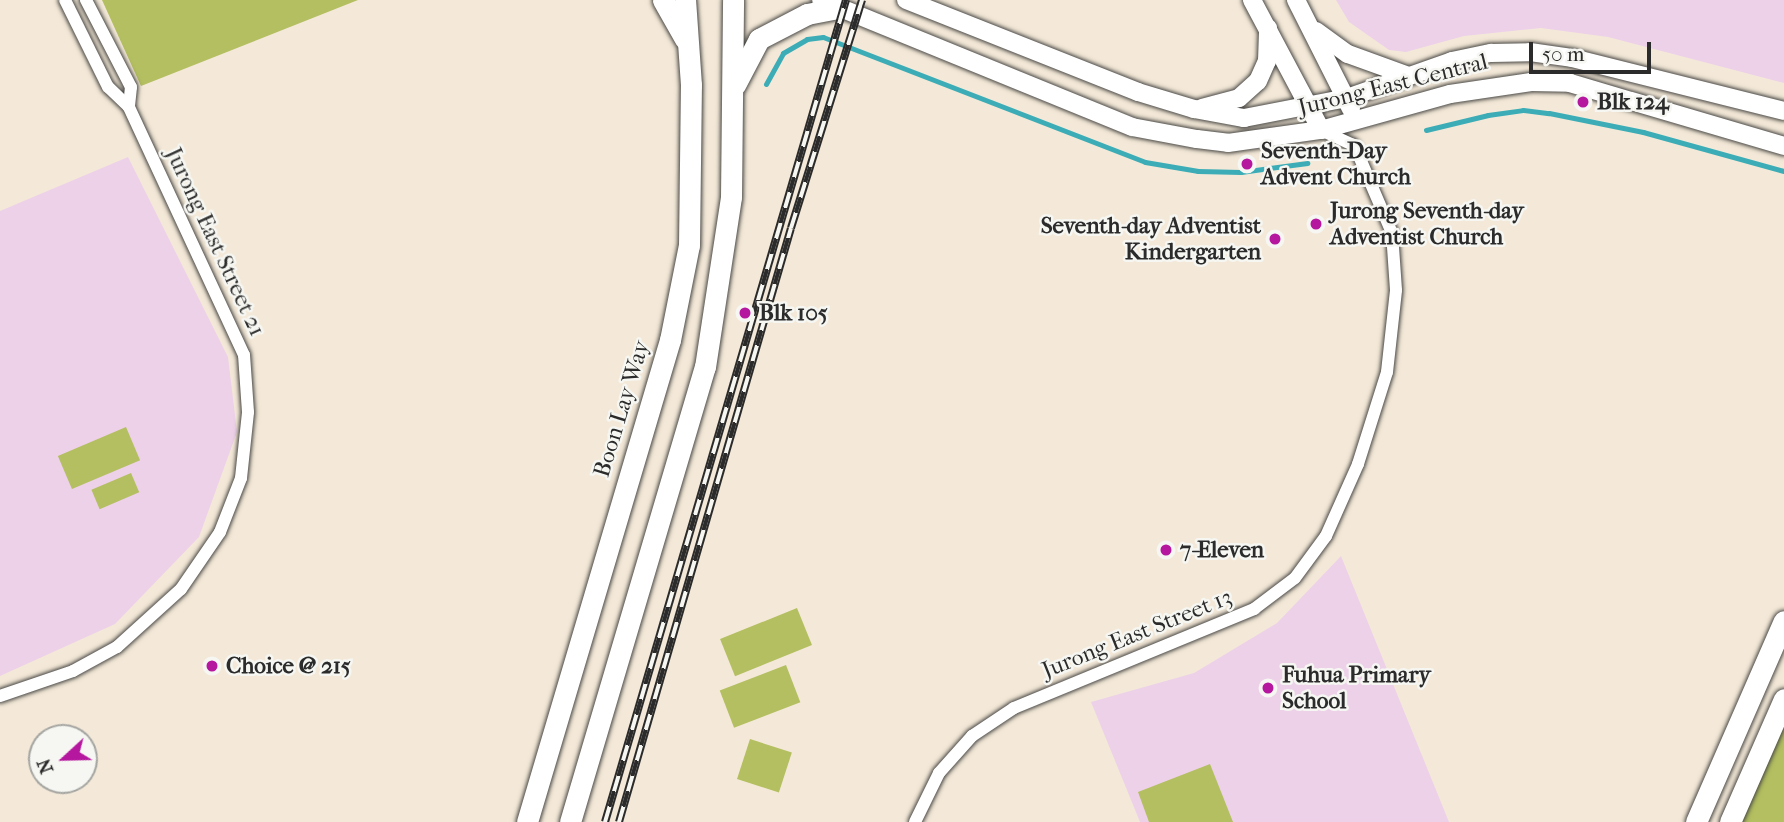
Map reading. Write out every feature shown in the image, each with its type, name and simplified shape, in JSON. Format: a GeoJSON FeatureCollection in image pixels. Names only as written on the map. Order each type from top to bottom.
{"type":"FeatureCollection","features":[{"type":"Feature","properties":{"kind":"main road"},"geometry":{"type":"LineString","coordinates":[[663,0],[688,44]]}},
{"type":"Feature","properties":{"kind":"main road","name":"Boon Lay Way"},"geometry":{"type":"LineString","coordinates":[[527,822],[673,326],[690,245],[688,44],[685,0]]}},
{"type":"Feature","properties":{"kind":"main road"},"geometry":{"type":"LineString","coordinates":[[570,822],[703,375],[731,197],[733,0]]}},
{"type":"Feature","properties":{"kind":"main road","name":"Jurong East Central"},"geometry":{"type":"LineString","coordinates":[[906,0],[1194,109],[1244,118],[1347,98],[1406,75],[1491,53],[1530,52],[1572,58],[1784,111]]}},
{"type":"Feature","properties":{"kind":"main road"},"geometry":{"type":"LineString","coordinates":[[1252,0],[1321,130]]}},
{"type":"Feature","properties":{"kind":"main road"},"geometry":{"type":"LineString","coordinates":[[1296,0],[1347,98],[1356,122]]}},
{"type":"Feature","properties":{"kind":"main road"},"geometry":{"type":"LineString","coordinates":[[734,87],[759,39],[830,4]]}},
{"type":"Feature","properties":{"kind":"main road","name":"Jurong East Central"},"geometry":{"type":"LineString","coordinates":[[830,4],[1132,127],[1227,143],[1321,130],[1509,82],[1570,83],[1784,146]]}},
{"type":"Feature","properties":{"kind":"main road"},"geometry":{"type":"LineString","coordinates":[[1194,109],[1239,98],[1258,81],[1267,61],[1268,28]]}},
{"type":"Feature","properties":{"kind":"main road"},"geometry":{"type":"LineString","coordinates":[[1312,29],[1348,54],[1406,75]]}},
{"type":"Feature","properties":{"kind":"main road"},"geometry":{"type":"LineString","coordinates":[[1696,822],[1784,621]]}},
{"type":"Feature","properties":{"kind":"main road"},"geometry":{"type":"LineString","coordinates":[[1730,822],[1784,699]]}},
{"type":"Feature","properties":{"kind":"street","name":"Jurong East Street 21"},"geometry":{"type":"LineString","coordinates":[[0,695],[73,671],[117,647],[181,589],[212,543],[241,478],[248,412],[244,355],[129,107],[108,87],[65,0]]}},
{"type":"Feature","properties":{"kind":"street","name":"Jurong East Street 21"},"geometry":{"type":"LineString","coordinates":[[86,0],[131,88],[129,107]]}},
{"type":"Feature","properties":{"kind":"street"},"geometry":{"type":"LineString","coordinates":[[1321,130],[1353,145],[1356,122]]}},
{"type":"Feature","properties":{"kind":"street","name":"Jurong East Street 13"},"geometry":{"type":"LineString","coordinates":[[915,822],[939,773],[972,736],[1026,703],[1254,609],[1295,578],[1326,536],[1358,464],[1387,372],[1395,324],[1392,233],[1353,145]]}},
{"type":"Feature","properties":{"kind":"shaded area"},"geometry":{"type":"Polygon","coordinates":[[[1336,0],[1784,0],[1784,83],[1608,37],[1541,28],[1464,36],[1406,52],[1389,50],[1349,22],[1336,0]]]}},
{"type":"Feature","properties":{"kind":"shaded area"},"geometry":{"type":"Polygon","coordinates":[[[128,157],[228,357],[237,432],[199,537],[115,624],[0,676],[0,211],[128,157]]]}},
{"type":"Feature","properties":{"kind":"shaded area","name":"Fuhua Primary School"},"geometry":{"type":"Polygon","coordinates":[[[1341,556],[1449,822],[1140,822],[1091,702],[1194,673],[1277,623],[1341,556]]]}},
{"type":"Feature","properties":{"kind":"green space"},"geometry":{"type":"Polygon","coordinates":[[[102,0],[358,0],[141,86],[102,0]]]}},
{"type":"Feature","properties":{"kind":"green space"},"geometry":{"type":"Polygon","coordinates":[[[126,427],[140,460],[72,489],[58,456],[126,427]]]}},
{"type":"Feature","properties":{"kind":"green space"},"geometry":{"type":"Polygon","coordinates":[[[131,473],[139,492],[100,509],[91,490],[131,473]]]}},
{"type":"Feature","properties":{"kind":"green space"},"geometry":{"type":"Polygon","coordinates":[[[797,608],[812,645],[735,676],[720,639],[797,608]]]}},
{"type":"Feature","properties":{"kind":"green space"},"geometry":{"type":"Polygon","coordinates":[[[786,665],[800,702],[734,728],[720,690],[786,665]]]}},
{"type":"Feature","properties":{"kind":"green space"},"geometry":{"type":"Polygon","coordinates":[[[1784,709],[1784,822],[1737,822],[1784,709]]]}},
{"type":"Feature","properties":{"kind":"green space"},"geometry":{"type":"Polygon","coordinates":[[[750,739],[792,753],[779,793],[737,779],[750,739]]]}},
{"type":"Feature","properties":{"kind":"green space"},"geometry":{"type":"Polygon","coordinates":[[[1210,764],[1233,822],[1149,822],[1138,792],[1210,764]]]}},
{"type":"Feature","properties":{"kind":"waterway"},"geometry":{"type":"LineString","coordinates":[[766,84],[783,53],[807,39],[823,37],[1145,162],[1198,171],[1241,172],[1307,163]]}},
{"type":"Feature","properties":{"kind":"waterway"},"geometry":{"type":"LineString","coordinates":[[1426,130],[1488,115],[1523,110],[1643,132],[1784,171]]}},
{"type":"Feature","properties":{"kind":"railway"},"geometry":{"type":"LineString","coordinates":[[605,822],[846,0]]}},
{"type":"Feature","properties":{"kind":"railway"},"geometry":{"type":"LineString","coordinates":[[619,822],[791,228],[862,0]]}},
{"type":"Feature","properties":{"kind":"place","name":"Blk 124"},"geometry":{"type":"Point","coordinates":[1583,102]}},
{"type":"Feature","properties":{"kind":"place","name":"Seventh-Day Advent Church"},"geometry":{"type":"Point","coordinates":[1247,164]}},
{"type":"Feature","properties":{"kind":"place","name":"Jurong Seventh-day Adventist Church"},"geometry":{"type":"Point","coordinates":[1316,224]}},
{"type":"Feature","properties":{"kind":"place","name":"Seventh-day Adventist Kindergarten"},"geometry":{"type":"Point","coordinates":[1275,239]}},
{"type":"Feature","properties":{"kind":"place","name":"Blk 105"},"geometry":{"type":"Point","coordinates":[745,313]}},
{"type":"Feature","properties":{"kind":"place","name":"7-Eleven"},"geometry":{"type":"Point","coordinates":[1166,550]}},
{"type":"Feature","properties":{"kind":"place","name":"Choice @ 215"},"geometry":{"type":"Point","coordinates":[212,666]}},
{"type":"Feature","properties":{"kind":"place","name":"Fuhua Primary School"},"geometry":{"type":"Point","coordinates":[1268,688]}}]}
